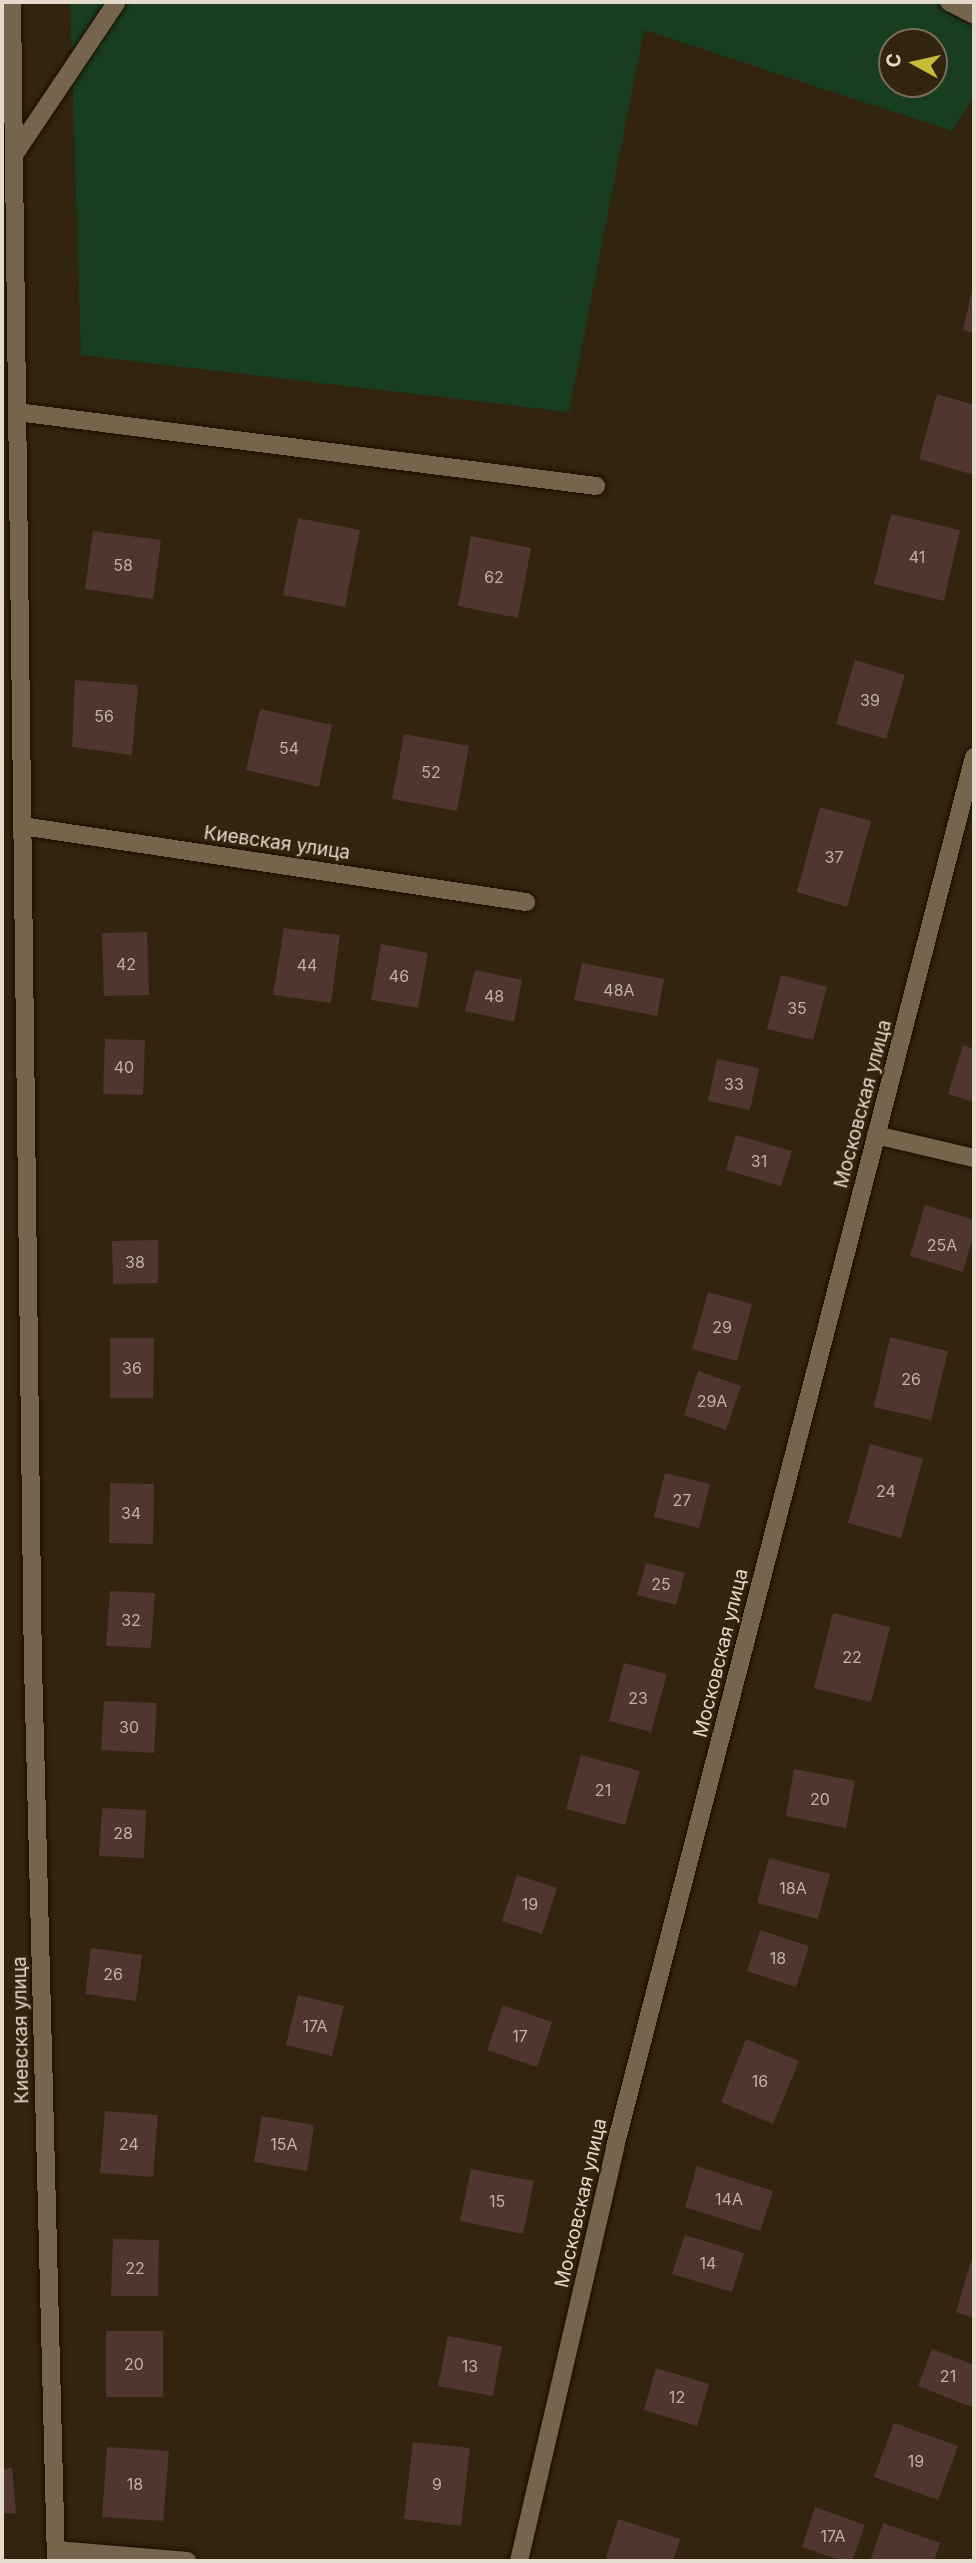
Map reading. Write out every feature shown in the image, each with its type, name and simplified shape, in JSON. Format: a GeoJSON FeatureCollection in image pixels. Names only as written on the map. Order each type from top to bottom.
{"type":"FeatureCollection","features":[{"type":"Feature","properties":{"kind":"street","name":"Киевская улица"},"geometry":{"type":"LineString","coordinates":[[12,2],[33,1664],[56,2556]]}},
{"type":"Feature","properties":{"kind":"street"},"geometry":{"type":"LineString","coordinates":[[14,155],[117,2]]}},
{"type":"Feature","properties":{"kind":"street"},"geometry":{"type":"LineString","coordinates":[[949,2],[974,15]]}},
{"type":"Feature","properties":{"kind":"street"},"geometry":{"type":"LineString","coordinates":[[17,412],[596,486]]}},
{"type":"Feature","properties":{"kind":"street","name":"Московская улица"},"geometry":{"type":"LineString","coordinates":[[519,2561],[615,2147],[974,757]]}},
{"type":"Feature","properties":{"kind":"street","name":"Киевская улица"},"geometry":{"type":"LineString","coordinates":[[22,826],[526,902]]}},
{"type":"Feature","properties":{"kind":"street"},"geometry":{"type":"LineString","coordinates":[[876,1135],[974,1158]]}},
{"type":"Feature","properties":{"kind":"street"},"geometry":{"type":"LineString","coordinates":[[56,2556],[188,2561]]}},
{"type":"Feature","properties":{"kind":"green space"},"geometry":{"type":"Polygon","coordinates":[[[70,2],[974,2],[974,96],[952,131],[644,30],[569,412],[81,355],[70,2]]]}},
{"type":"Feature","properties":{"kind":"building"},"geometry":{"type":"Polygon","coordinates":[[[974,287],[974,333],[963,330],[974,287]]]}},
{"type":"Feature","properties":{"kind":"building"},"geometry":{"type":"Polygon","coordinates":[[[937,394],[974,405],[974,475],[919,459],[937,394]]]}},
{"type":"Feature","properties":{"kind":"building"},"geometry":{"type":"Polygon","coordinates":[[[891,514],[960,530],[944,601],[874,584],[891,514]]]}},
{"type":"Feature","properties":{"kind":"building"},"geometry":{"type":"Polygon","coordinates":[[[298,518],[360,530],[345,607],[283,595],[298,518]]]}},
{"type":"Feature","properties":{"kind":"building"},"geometry":{"type":"Polygon","coordinates":[[[93,531],[161,540],[153,599],[85,589],[93,531]]]}},
{"type":"Feature","properties":{"kind":"building"},"geometry":{"type":"Polygon","coordinates":[[[471,536],[531,548],[518,618],[458,606],[471,536]]]}},
{"type":"Feature","properties":{"kind":"building"},"geometry":{"type":"Polygon","coordinates":[[[855,660],[905,675],[886,739],[836,724],[855,660]]]}},
{"type":"Feature","properties":{"kind":"building"},"geometry":{"type":"Polygon","coordinates":[[[75,680],[138,685],[132,755],[72,747],[75,680]]]}},
{"type":"Feature","properties":{"kind":"building"},"geometry":{"type":"Polygon","coordinates":[[[260,709],[332,725],[319,787],[246,770],[260,709]]]}},
{"type":"Feature","properties":{"kind":"building"},"geometry":{"type":"Polygon","coordinates":[[[404,734],[469,746],[457,811],[392,799],[404,734]]]}},
{"type":"Feature","properties":{"kind":"building"},"geometry":{"type":"Polygon","coordinates":[[[820,807],[871,821],[847,907],[797,892],[820,807]]]}},
{"type":"Feature","properties":{"kind":"building"},"geometry":{"type":"Polygon","coordinates":[[[284,928],[340,935],[331,1003],[273,995],[284,928]]]}},
{"type":"Feature","properties":{"kind":"building"},"geometry":{"type":"Polygon","coordinates":[[[147,932],[149,995],[104,996],[102,933],[147,932]]]}},
{"type":"Feature","properties":{"kind":"building"},"geometry":{"type":"Polygon","coordinates":[[[381,944],[428,953],[418,1008],[371,1000],[381,944]]]}},
{"type":"Feature","properties":{"kind":"building"},"geometry":{"type":"Polygon","coordinates":[[[582,963],[664,979],[657,1016],[574,1000],[582,963]]]}},
{"type":"Feature","properties":{"kind":"building"},"geometry":{"type":"Polygon","coordinates":[[[475,970],[522,980],[514,1022],[465,1011],[475,970]]]}},
{"type":"Feature","properties":{"kind":"building"},"geometry":{"type":"Polygon","coordinates":[[[781,975],[827,987],[813,1040],[767,1029],[781,975]]]}},
{"type":"Feature","properties":{"kind":"building"},"geometry":{"type":"Polygon","coordinates":[[[105,1039],[145,1040],[143,1095],[103,1094],[105,1039]]]}},
{"type":"Feature","properties":{"kind":"building"},"geometry":{"type":"Polygon","coordinates":[[[963,1045],[974,1049],[974,1102],[948,1094],[963,1045]]]}},
{"type":"Feature","properties":{"kind":"building"},"geometry":{"type":"Polygon","coordinates":[[[717,1059],[759,1068],[750,1110],[708,1101],[717,1059]]]}},
{"type":"Feature","properties":{"kind":"building"},"geometry":{"type":"Polygon","coordinates":[[[736,1135],[792,1151],[781,1186],[726,1170],[736,1135]]]}},
{"type":"Feature","properties":{"kind":"building"},"geometry":{"type":"Polygon","coordinates":[[[925,1205],[974,1220],[974,1233],[963,1272],[910,1256],[925,1205]]]}},
{"type":"Feature","properties":{"kind":"building"},"geometry":{"type":"Polygon","coordinates":[[[158,1240],[158,1283],[113,1284],[112,1241],[158,1240]]]}},
{"type":"Feature","properties":{"kind":"building"},"geometry":{"type":"Polygon","coordinates":[[[708,1292],[752,1304],[737,1361],[692,1349],[708,1292]]]}},
{"type":"Feature","properties":{"kind":"building"},"geometry":{"type":"Polygon","coordinates":[[[890,1337],[948,1351],[931,1420],[874,1407],[890,1337]]]}},
{"type":"Feature","properties":{"kind":"building"},"geometry":{"type":"Polygon","coordinates":[[[110,1338],[154,1338],[153,1398],[110,1398],[110,1338]]]}},
{"type":"Feature","properties":{"kind":"building"},"geometry":{"type":"Polygon","coordinates":[[[698,1371],[741,1386],[726,1430],[684,1415],[698,1371]]]}},
{"type":"Feature","properties":{"kind":"building"},"geometry":{"type":"Polygon","coordinates":[[[870,1444],[923,1459],[901,1538],[848,1523],[870,1444]]]}},
{"type":"Feature","properties":{"kind":"building"},"geometry":{"type":"Polygon","coordinates":[[[665,1473],[710,1484],[699,1528],[654,1517],[665,1473]]]}},
{"type":"Feature","properties":{"kind":"building"},"geometry":{"type":"Polygon","coordinates":[[[110,1483],[154,1484],[153,1544],[109,1543],[110,1483]]]}},
{"type":"Feature","properties":{"kind":"building"},"geometry":{"type":"Polygon","coordinates":[[[646,1563],[685,1573],[676,1605],[637,1595],[646,1563]]]}},
{"type":"Feature","properties":{"kind":"building"},"geometry":{"type":"Polygon","coordinates":[[[110,1591],[155,1593],[151,1648],[106,1646],[110,1591]]]}},
{"type":"Feature","properties":{"kind":"building"},"geometry":{"type":"Polygon","coordinates":[[[833,1613],[890,1627],[871,1702],[814,1688],[833,1613]]]}},
{"type":"Feature","properties":{"kind":"building"},"geometry":{"type":"Polygon","coordinates":[[[624,1663],[667,1674],[651,1732],[609,1721],[624,1663]]]}},
{"type":"Feature","properties":{"kind":"building"},"geometry":{"type":"Polygon","coordinates":[[[104,1701],[157,1703],[154,1753],[101,1750],[104,1701]]]}},
{"type":"Feature","properties":{"kind":"building"},"geometry":{"type":"Polygon","coordinates":[[[581,1755],[640,1771],[625,1825],[566,1809],[581,1755]]]}},
{"type":"Feature","properties":{"kind":"building"},"geometry":{"type":"Polygon","coordinates":[[[794,1769],[855,1781],[846,1828],[786,1816],[794,1769]]]}},
{"type":"Feature","properties":{"kind":"building"},"geometry":{"type":"Polygon","coordinates":[[[102,1808],[146,1810],[144,1858],[99,1856],[102,1808]]]}},
{"type":"Feature","properties":{"kind":"building"},"geometry":{"type":"Polygon","coordinates":[[[769,1858],[830,1874],[818,1919],[757,1903],[769,1858]]]}},
{"type":"Feature","properties":{"kind":"building"},"geometry":{"type":"Polygon","coordinates":[[[517,1875],[557,1888],[542,1934],[502,1921],[517,1875]]]}},
{"type":"Feature","properties":{"kind":"building"},"geometry":{"type":"Polygon","coordinates":[[[760,1930],[809,1946],[796,1987],[747,1971],[760,1930]]]}},
{"type":"Feature","properties":{"kind":"building"},"geometry":{"type":"Polygon","coordinates":[[[91,1948],[142,1955],[136,2001],[85,1994],[91,1948]]]}},
{"type":"Feature","properties":{"kind":"building"},"geometry":{"type":"Polygon","coordinates":[[[298,1995],[344,2006],[332,2056],[286,2045],[298,1995]]]}},
{"type":"Feature","properties":{"kind":"building"},"geometry":{"type":"Polygon","coordinates":[[[503,2005],[552,2022],[537,2067],[487,2050],[503,2005]]]}},
{"type":"Feature","properties":{"kind":"building"},"geometry":{"type":"Polygon","coordinates":[[[746,2039],[799,2061],[773,2124],[721,2102],[746,2039]]]}},
{"type":"Feature","properties":{"kind":"building"},"geometry":{"type":"Polygon","coordinates":[[[105,2111],[158,2115],[153,2177],[100,2173],[105,2111]]]}},
{"type":"Feature","properties":{"kind":"building"},"geometry":{"type":"Polygon","coordinates":[[[262,2116],[314,2125],[307,2171],[254,2162],[262,2116]]]}},
{"type":"Feature","properties":{"kind":"building"},"geometry":{"type":"Polygon","coordinates":[[[697,2166],[773,2191],[760,2231],[685,2207],[697,2166]]]}},
{"type":"Feature","properties":{"kind":"building"},"geometry":{"type":"Polygon","coordinates":[[[471,2169],[534,2181],[523,2234],[460,2221],[471,2169]]]}},
{"type":"Feature","properties":{"kind":"building"},"geometry":{"type":"Polygon","coordinates":[[[685,2235],[744,2253],[732,2292],[672,2274],[685,2235]]]}},
{"type":"Feature","properties":{"kind":"building"},"geometry":{"type":"Polygon","coordinates":[[[113,2239],[159,2240],[158,2296],[111,2296],[113,2239]]]}},
{"type":"Feature","properties":{"kind":"building"},"geometry":{"type":"Polygon","coordinates":[[[971,2261],[974,2263],[974,2318],[956,2312],[971,2261]]]}},
{"type":"Feature","properties":{"kind":"building"},"geometry":{"type":"Polygon","coordinates":[[[106,2331],[163,2331],[163,2397],[106,2397],[106,2331]]]}},
{"type":"Feature","properties":{"kind":"building"},"geometry":{"type":"Polygon","coordinates":[[[448,2336],[502,2346],[493,2396],[438,2386],[448,2336]]]}},
{"type":"Feature","properties":{"kind":"building"},"geometry":{"type":"Polygon","coordinates":[[[932,2349],[974,2365],[974,2408],[918,2386],[932,2349]]]}},
{"type":"Feature","properties":{"kind":"building"},"geometry":{"type":"Polygon","coordinates":[[[656,2368],[709,2384],[697,2426],[644,2410],[656,2368]]]}},
{"type":"Feature","properties":{"kind":"building"},"geometry":{"type":"Polygon","coordinates":[[[894,2423],[958,2446],[938,2500],[874,2477],[894,2423]]]}},
{"type":"Feature","properties":{"kind":"building"},"geometry":{"type":"Polygon","coordinates":[[[413,2442],[470,2448],[461,2526],[404,2519],[413,2442]]]}},
{"type":"Feature","properties":{"kind":"building"},"geometry":{"type":"Polygon","coordinates":[[[107,2447],[169,2451],[163,2521],[102,2517],[107,2447]]]}},
{"type":"Feature","properties":{"kind":"building"},"geometry":{"type":"Polygon","coordinates":[[[12,2468],[16,2513],[2,2514],[2,2469],[12,2468]]]}},
{"type":"Feature","properties":{"kind":"building"},"geometry":{"type":"Polygon","coordinates":[[[815,2507],[865,2525],[852,2561],[842,2561],[802,2547],[815,2507]]]}},
{"type":"Feature","properties":{"kind":"building"},"geometry":{"type":"Polygon","coordinates":[[[618,2519],[680,2539],[673,2561],[605,2561],[618,2519]]]}},
{"type":"Feature","properties":{"kind":"building"},"geometry":{"type":"Polygon","coordinates":[[[883,2523],[940,2543],[934,2561],[870,2561],[883,2523]]]}}]}
